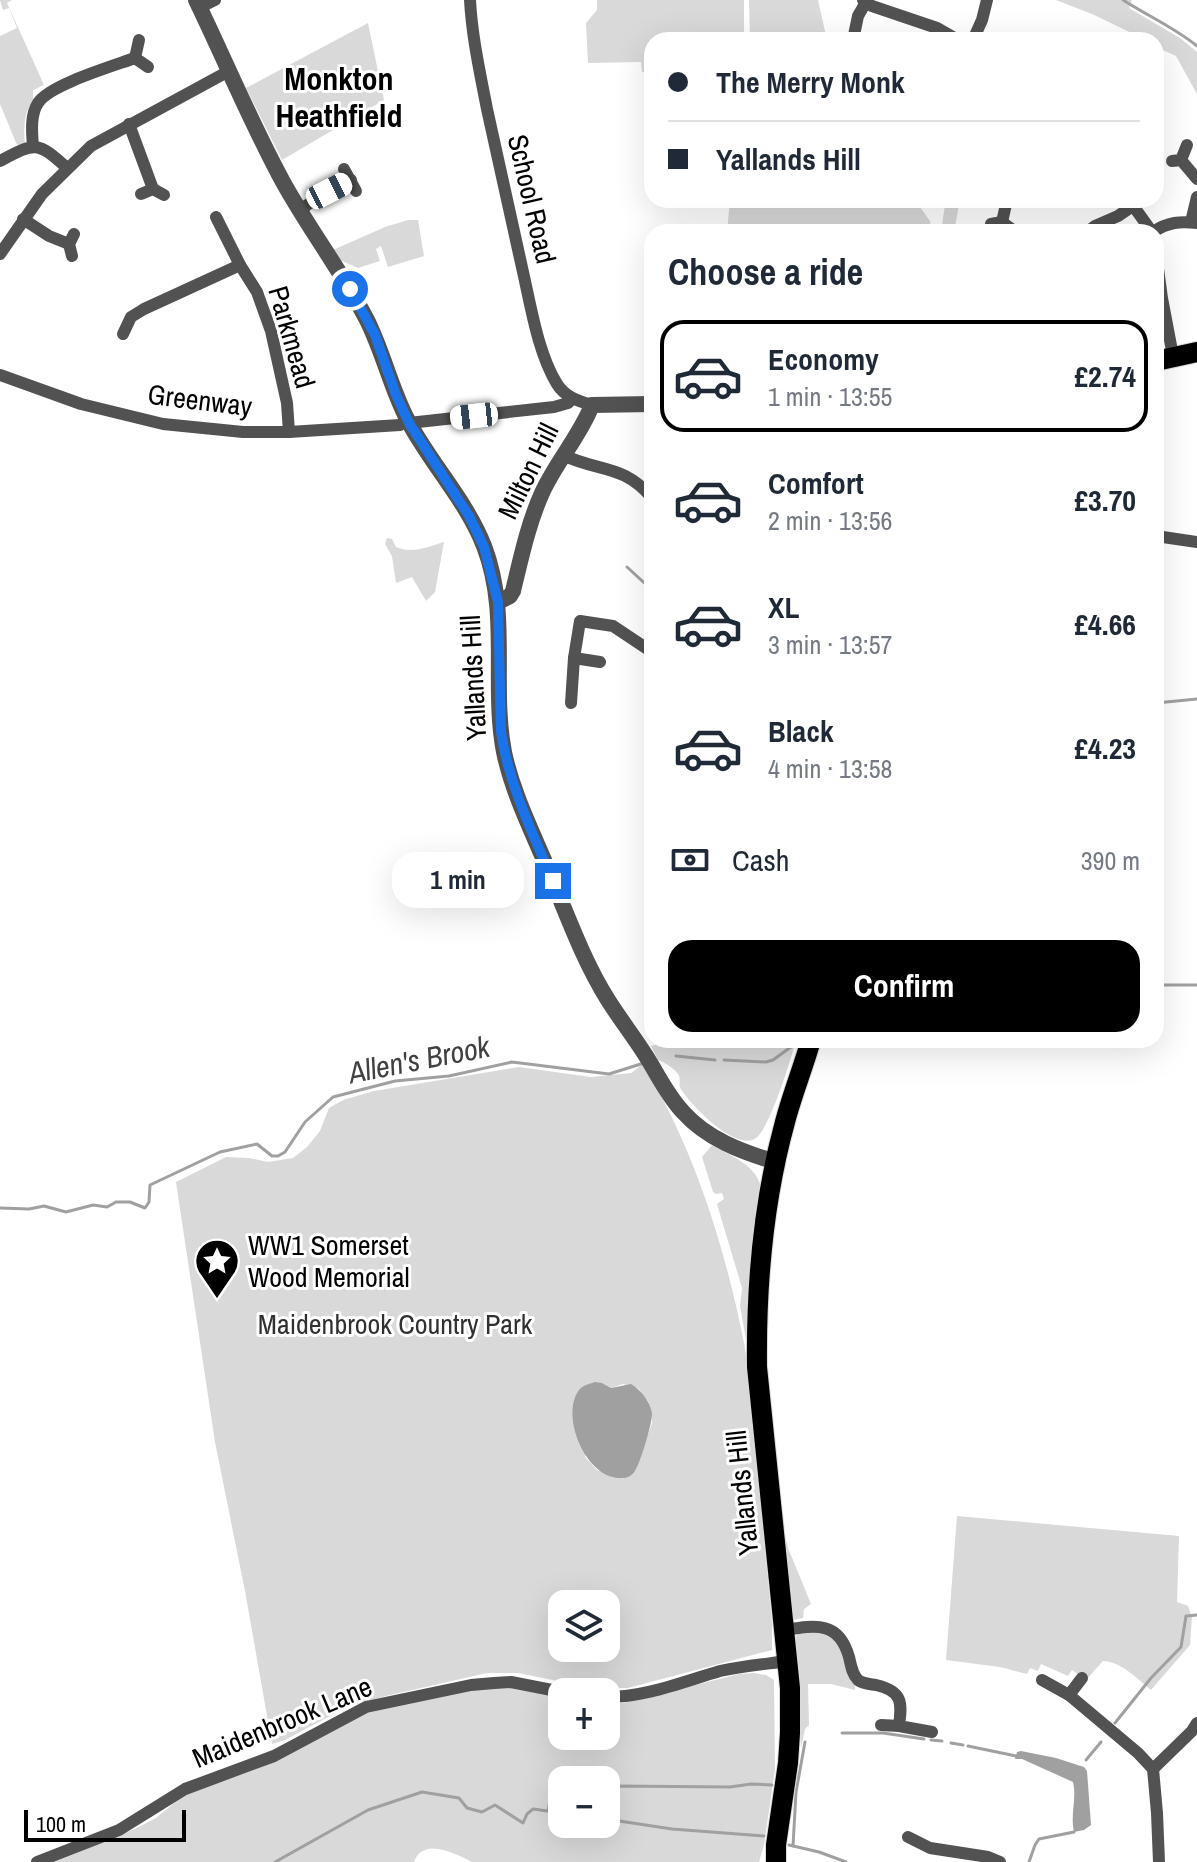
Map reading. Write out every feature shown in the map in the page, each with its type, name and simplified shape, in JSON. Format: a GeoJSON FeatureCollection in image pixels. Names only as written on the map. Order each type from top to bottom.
{"type":"FeatureCollection","features":[{"type":"Feature","properties":{"kind":"main road"},"geometry":{"type":"LineString","coordinates":[[1165,359],[1197,352]]}},
{"type":"Feature","properties":{"kind":"main road","name":"Yallands Hill"},"geometry":{"type":"LineString","coordinates":[[776,1862],[790,1733],[790,1688],[757,1367],[756,1318],[765,1218],[784,1124],[808,1048]]}},
{"type":"Feature","properties":{"kind":"street"},"geometry":{"type":"LineString","coordinates":[[198,4],[215,0]]}},
{"type":"Feature","properties":{"kind":"street","name":"School Road"},"geometry":{"type":"LineString","coordinates":[[470,0],[474,43],[531,305],[544,354],[556,382],[572,399]]}},
{"type":"Feature","properties":{"kind":"street"},"geometry":{"type":"LineString","coordinates":[[979,32],[987,22],[987,0]]}},
{"type":"Feature","properties":{"kind":"street"},"geometry":{"type":"LineString","coordinates":[[854,32],[865,1],[944,32]]}},
{"type":"Feature","properties":{"kind":"street","name":"Yallands Hill"},"geometry":{"type":"LineString","coordinates":[[198,4],[256,129],[299,211],[367,321],[410,424],[469,516],[484,547],[498,602],[501,732],[510,774],[525,818],[592,970],[607,999],[684,1114],[711,1136],[776,1162]]}},
{"type":"Feature","properties":{"kind":"street"},"geometry":{"type":"LineString","coordinates":[[135,58],[139,40]]}},
{"type":"Feature","properties":{"kind":"street"},"geometry":{"type":"LineString","coordinates":[[135,58],[148,67]]}},
{"type":"Feature","properties":{"kind":"street"},"geometry":{"type":"LineString","coordinates":[[33,147],[33,117],[37,104],[47,93],[135,58]]}},
{"type":"Feature","properties":{"kind":"street"},"geometry":{"type":"LineString","coordinates":[[0,254],[42,194],[91,146],[229,71]]}},
{"type":"Feature","properties":{"kind":"street"},"geometry":{"type":"LineString","coordinates":[[129,124],[153,193]]}},
{"type":"Feature","properties":{"kind":"street"},"geometry":{"type":"LineString","coordinates":[[1187,145],[1177,160],[1197,179]]}},
{"type":"Feature","properties":{"kind":"street"},"geometry":{"type":"LineString","coordinates":[[0,161],[33,147],[43,147],[67,168]]}},
{"type":"Feature","properties":{"kind":"street"},"geometry":{"type":"LineString","coordinates":[[299,211],[351,180]]}},
{"type":"Feature","properties":{"kind":"street"},"geometry":{"type":"LineString","coordinates":[[1164,226],[1178,221],[1194,222],[1197,197]]}},
{"type":"Feature","properties":{"kind":"street"},"geometry":{"type":"LineString","coordinates":[[1094,224],[1118,216],[1126,208]]}},
{"type":"Feature","properties":{"kind":"street","name":"Parkmead"},"geometry":{"type":"LineString","coordinates":[[216,217],[257,292],[271,331],[287,403],[289,432]]}},
{"type":"Feature","properties":{"kind":"street"},"geometry":{"type":"LineString","coordinates":[[23,219],[49,236],[72,245]]}},
{"type":"Feature","properties":{"kind":"street"},"geometry":{"type":"LineString","coordinates":[[123,334],[128,315],[240,265]]}},
{"type":"Feature","properties":{"kind":"street"},"geometry":{"type":"LineString","coordinates":[[1164,339],[1165,359]]}},
{"type":"Feature","properties":{"kind":"street","name":"Greenway"},"geometry":{"type":"LineString","coordinates":[[0,375],[81,404],[163,424],[243,432],[289,432],[410,424]]}},
{"type":"Feature","properties":{"kind":"street","name":"Milton Hill"},"geometry":{"type":"LineString","coordinates":[[410,424],[554,407],[572,399],[592,405],[644,404]]}},
{"type":"Feature","properties":{"kind":"street","name":"Milton Hill"},"geometry":{"type":"LineString","coordinates":[[498,602],[513,591],[524,542],[542,493],[592,405]]}},
{"type":"Feature","properties":{"kind":"street"},"geometry":{"type":"LineString","coordinates":[[563,455],[627,475],[644,489]]}},
{"type":"Feature","properties":{"kind":"street"},"geometry":{"type":"LineString","coordinates":[[1164,537],[1197,542]]}},
{"type":"Feature","properties":{"kind":"street"},"geometry":{"type":"LineString","coordinates":[[571,703],[580,621],[613,626],[644,647]]}},
{"type":"Feature","properties":{"kind":"street"},"geometry":{"type":"LineString","coordinates":[[574,658],[600,662]]}},
{"type":"Feature","properties":{"kind":"street"},"geometry":{"type":"LineString","coordinates":[[785,1630],[824,1627],[842,1638],[858,1679],[888,1688],[898,1696],[901,1707],[899,1726]]}},
{"type":"Feature","properties":{"kind":"street"},"geometry":{"type":"LineString","coordinates":[[620,1697],[659,1690],[724,1670],[788,1661]]}},
{"type":"Feature","properties":{"kind":"street"},"geometry":{"type":"LineString","coordinates":[[1069,1695],[1082,1678]]}},
{"type":"Feature","properties":{"kind":"street"},"geometry":{"type":"LineString","coordinates":[[1042,1680],[1069,1695],[1153,1769],[1159,1862]]}},
{"type":"Feature","properties":{"kind":"street","name":"Maidenbrook Lane"},"geometry":{"type":"LineString","coordinates":[[37,1862],[119,1830],[185,1789],[274,1756],[366,1707],[471,1685],[511,1682],[548,1689]]}},
{"type":"Feature","properties":{"kind":"street"},"geometry":{"type":"LineString","coordinates":[[1153,1769],[1197,1723]]}},
{"type":"Feature","properties":{"kind":"street"},"geometry":{"type":"LineString","coordinates":[[881,1725],[932,1732]]}},
{"type":"Feature","properties":{"kind":"street"},"geometry":{"type":"LineString","coordinates":[[908,1837],[930,1848],[988,1857],[1000,1862]]}},
{"type":"Feature","properties":{"kind":"green space"},"geometry":{"type":"Polygon","coordinates":[[[0,0],[12,0],[7,3],[44,85],[33,90],[33,102],[25,121],[25,143],[17,145],[0,104],[0,36],[17,28],[9,8],[3,10],[0,0]]]}},
{"type":"Feature","properties":{"kind":"green space"},"geometry":{"type":"Polygon","coordinates":[[[597,0],[744,0],[744,32],[644,32],[642,72],[641,62],[588,63],[586,23],[597,10],[597,0]]]}},
{"type":"Feature","properties":{"kind":"green space"},"geometry":{"type":"Polygon","coordinates":[[[749,0],[818,0],[825,32],[750,32],[749,0]]]}},
{"type":"Feature","properties":{"kind":"green space"},"geometry":{"type":"Polygon","coordinates":[[[1056,0],[1132,0],[1129,8],[1180,38],[1197,52],[1197,94],[1176,56],[1164,51],[1164,32],[1129,32],[1056,0]]]}},
{"type":"Feature","properties":{"kind":"green space"},"geometry":{"type":"Polygon","coordinates":[[[368,23],[384,100],[282,160],[246,88],[368,23]]]}},
{"type":"Feature","properties":{"kind":"green space"},"geometry":{"type":"Polygon","coordinates":[[[729,208],[921,208],[931,224],[728,224],[729,208]]]}},
{"type":"Feature","properties":{"kind":"green space"},"geometry":{"type":"Polygon","coordinates":[[[945,208],[958,208],[956,224],[942,224],[945,208]]]}},
{"type":"Feature","properties":{"kind":"green space"},"geometry":{"type":"Polygon","coordinates":[[[418,220],[424,256],[388,267],[381,246],[376,249],[380,261],[358,268],[340,260],[333,250],[385,227],[418,220]]]}},
{"type":"Feature","properties":{"kind":"green space"},"geometry":{"type":"Polygon","coordinates":[[[387,538],[392,539],[396,547],[408,550],[444,542],[435,592],[426,601],[412,577],[396,583],[392,556],[385,544],[387,538]]]}},
{"type":"Feature","properties":{"kind":"green space"},"geometry":{"type":"Polygon","coordinates":[[[652,1048],[794,1048],[762,1132],[748,1141],[727,1134],[705,1117],[681,1089],[678,1074],[658,1060],[652,1048]]]}},
{"type":"Feature","properties":{"kind":"green space","name":"Maidenbrook Country Park"},"geometry":{"type":"Polygon","coordinates":[[[643,1064],[678,1130],[706,1199],[736,1307],[749,1377],[772,1650],[628,1688],[620,1688],[620,1678],[548,1679],[518,1673],[487,1673],[347,1707],[272,1744],[215,1442],[176,1182],[226,1157],[268,1162],[293,1158],[320,1131],[329,1108],[343,1100],[374,1091],[519,1067],[591,1077],[631,1073],[643,1064]],[[602,1383],[585,1457],[597,1470],[623,1479],[635,1471],[652,1423],[652,1414],[648,1401],[639,1389],[623,1384],[611,1388],[602,1383]]]}},
{"type":"Feature","properties":{"kind":"green space"},"geometry":{"type":"Polygon","coordinates":[[[712,1145],[747,1166],[760,1184],[747,1345],[740,1306],[742,1288],[717,1204],[724,1199],[722,1193],[713,1192],[702,1157],[712,1145]]]}},
{"type":"Feature","properties":{"kind":"green space"},"geometry":{"type":"Polygon","coordinates":[[[957,1516],[1179,1536],[1177,1602],[1188,1606],[1192,1617],[1190,1645],[1151,1690],[1123,1667],[1110,1662],[1103,1661],[1086,1680],[1072,1670],[1068,1676],[1041,1664],[1038,1671],[1030,1668],[1027,1674],[946,1660],[957,1516]]]}},
{"type":"Feature","properties":{"kind":"green space"},"geometry":{"type":"Polygon","coordinates":[[[782,1524],[788,1548],[811,1604],[804,1609],[803,1618],[792,1620],[782,1524]]]}},
{"type":"Feature","properties":{"kind":"green space"},"geometry":{"type":"Polygon","coordinates":[[[817,1629],[836,1638],[855,1690],[831,1684],[808,1684],[809,1725],[805,1729],[801,1748],[800,1682],[795,1639],[798,1633],[817,1629]]]}},
{"type":"Feature","properties":{"kind":"green space"},"geometry":{"type":"Polygon","coordinates":[[[739,1674],[766,1675],[774,1680],[775,1769],[759,1862],[472,1862],[432,1848],[418,1854],[414,1862],[55,1862],[137,1828],[156,1818],[185,1794],[366,1712],[476,1688],[506,1686],[548,1695],[548,1750],[620,1750],[620,1703],[739,1674]]]}},
{"type":"Feature","properties":{"kind":"shaded area"},"geometry":{"type":"Polygon","coordinates":[[[595,1382],[611,1388],[631,1384],[651,1408],[652,1418],[643,1452],[635,1471],[628,1477],[607,1475],[596,1467],[586,1456],[574,1429],[574,1401],[581,1388],[595,1382]]]}},
{"type":"Feature","properties":{"kind":"shaded area"},"geometry":{"type":"Polygon","coordinates":[[[1017,1752],[1084,1767],[1087,1771],[1091,1825],[1074,1832],[1073,1782],[1022,1759],[1015,1759],[1017,1752]]]}},
{"type":"Feature","properties":{"kind":"waterway"},"geometry":{"type":"LineString","coordinates":[[1123,0],[1197,46]]}},
{"type":"Feature","properties":{"kind":"waterway"},"geometry":{"type":"LineString","coordinates":[[627,567],[644,583]]}},
{"type":"Feature","properties":{"kind":"waterway"},"geometry":{"type":"LineString","coordinates":[[1164,702],[1197,699]]}},
{"type":"Feature","properties":{"kind":"waterway","name":"Allen's Brook"},"geometry":{"type":"LineString","coordinates":[[1164,985],[1197,985]]}},
{"type":"Feature","properties":{"kind":"waterway","name":"Allen's Brook"},"geometry":{"type":"LineString","coordinates":[[724,1060],[766,1062],[790,1048]]}},
{"type":"Feature","properties":{"kind":"waterway","name":"Allen's Brook"},"geometry":{"type":"LineString","coordinates":[[676,1056],[715,1060]]}},
{"type":"Feature","properties":{"kind":"waterway","name":"Allen's Brook"},"geometry":{"type":"LineString","coordinates":[[0,1208],[44,1206],[66,1212],[93,1205],[107,1207],[116,1202],[130,1202],[145,1208],[149,1202],[150,1185],[220,1152],[257,1144],[272,1156],[278,1156],[285,1152],[305,1122],[333,1097],[395,1081],[449,1076],[512,1062],[609,1074],[644,1063]]}},
{"type":"Feature","properties":{"kind":"waterway"},"geometry":{"type":"LineString","coordinates":[[1115,1723],[1181,1647],[1186,1616],[1197,1615]]}},
{"type":"Feature","properties":{"kind":"waterway"},"geometry":{"type":"LineString","coordinates":[[842,1733],[883,1733],[924,1739]]}},
{"type":"Feature","properties":{"kind":"waterway"},"geometry":{"type":"LineString","coordinates":[[931,1740],[942,1741]]}},
{"type":"Feature","properties":{"kind":"waterway"},"geometry":{"type":"LineString","coordinates":[[793,1846],[796,1792],[805,1742]]}},
{"type":"Feature","properties":{"kind":"waterway"},"geometry":{"type":"LineString","coordinates":[[1086,1760],[1101,1742]]}},
{"type":"Feature","properties":{"kind":"waterway"},"geometry":{"type":"LineString","coordinates":[[951,1743],[963,1745]]}},
{"type":"Feature","properties":{"kind":"waterway"},"geometry":{"type":"LineString","coordinates":[[968,1746],[1016,1756]]}},
{"type":"Feature","properties":{"kind":"waterway"},"geometry":{"type":"LineString","coordinates":[[620,1786],[772,1785]]}},
{"type":"Feature","properties":{"kind":"waterway"},"geometry":{"type":"LineString","coordinates":[[275,1862],[368,1810],[422,1792],[459,1798],[467,1808],[482,1812],[495,1805],[523,1823],[533,1809],[548,1811]]}},
{"type":"Feature","properties":{"kind":"waterway"},"geometry":{"type":"LineString","coordinates":[[620,1821],[672,1829],[764,1836]]}},
{"type":"Feature","properties":{"kind":"waterway"},"geometry":{"type":"LineString","coordinates":[[1029,1862],[1039,1839],[1074,1832]]}},
{"type":"Feature","properties":{"kind":"waterway"},"geometry":{"type":"LineString","coordinates":[[789,1845],[846,1862]]}},
{"type":"Feature","properties":{"kind":"place","name":"WW1 Somerset Wood Memorial"},"geometry":{"type":"Point","coordinates":[217,1300]}},
{"type":"Feature","properties":{"kind":"district","name":"Monkton Heathfield"},"geometry":{"type":"Point","coordinates":[339,96]}},
{"type":"Feature","properties":{"kind":"route"},"geometry":{"type":"LineString","coordinates":[[350,289],[375,335],[403,412],[469,516],[484,547],[498,602],[504,753],[525,818],[553,881]]}}]}
